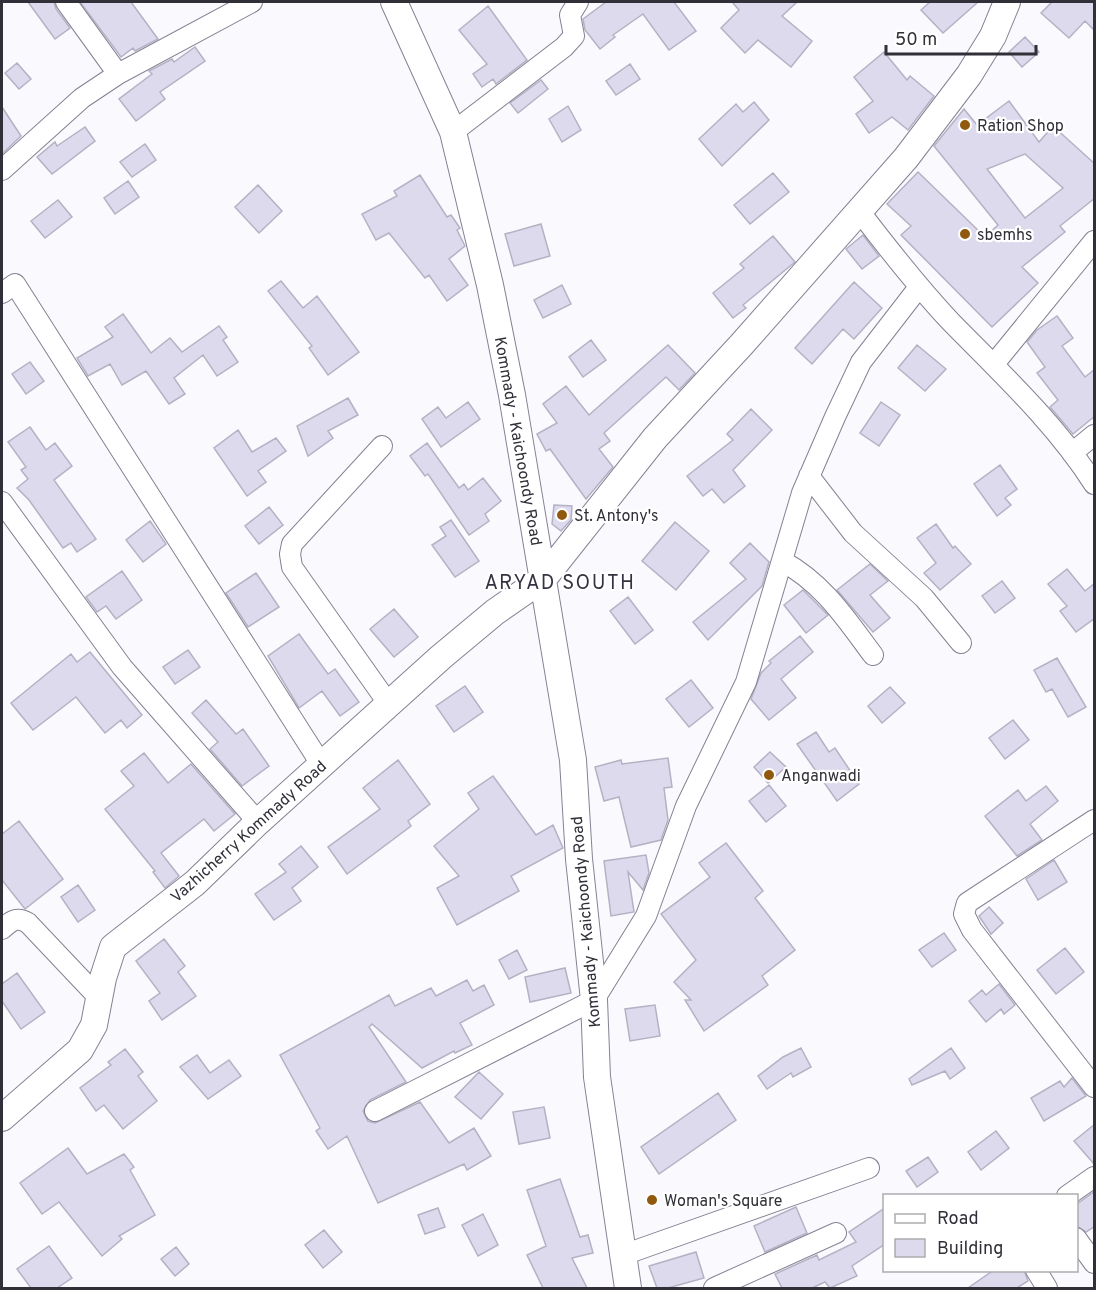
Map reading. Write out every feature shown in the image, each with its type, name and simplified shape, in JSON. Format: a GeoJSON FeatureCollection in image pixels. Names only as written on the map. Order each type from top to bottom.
{"type":"FeatureCollection","features":[{"type":"Feature","properties":{"kind":"main road","name":"Kommady - Kaichoondy Road"},"geometry":{"type":"LineString","coordinates":[[394,2],[453,132],[512,395],[573,760],[579,859],[594,1000],[597,1077],[628,1288]]}},
{"type":"Feature","properties":{"kind":"main road","name":"Vazhicherry Kommady Road"},"geometry":{"type":"LineString","coordinates":[[2,1118],[80,1050],[94,1025],[113,948],[195,883],[388,703],[495,612],[544,578],[655,438],[906,158],[969,75],[993,36],[1007,2]]}},
{"type":"Feature","properties":{"kind":"street"},"geometry":{"type":"LineString","coordinates":[[66,2],[118,74]]}},
{"type":"Feature","properties":{"kind":"street"},"geometry":{"type":"LineString","coordinates":[[2,170],[82,98],[118,74],[252,2]]}},
{"type":"Feature","properties":{"kind":"street"},"geometry":{"type":"LineString","coordinates":[[453,132],[564,47],[574,36],[570,15],[578,2]]}},
{"type":"Feature","properties":{"kind":"street"},"geometry":{"type":"LineString","coordinates":[[860,212],[919,287],[994,364],[1072,453],[1095,484]]}},
{"type":"Feature","properties":{"kind":"street"},"geometry":{"type":"LineString","coordinates":[[994,364],[1095,241]]}},
{"type":"Feature","properties":{"kind":"street"},"geometry":{"type":"LineString","coordinates":[[2,293],[15,284],[321,764]]}},
{"type":"Feature","properties":{"kind":"street"},"geometry":{"type":"LineString","coordinates":[[375,1111],[594,1000],[646,916],[686,807],[746,682],[809,476],[861,362],[919,287]]}},
{"type":"Feature","properties":{"kind":"street"},"geometry":{"type":"LineString","coordinates":[[1072,453],[1095,435]]}},
{"type":"Feature","properties":{"kind":"street"},"geometry":{"type":"LineString","coordinates":[[382,446],[292,544],[290,554],[292,567],[388,703]]}},
{"type":"Feature","properties":{"kind":"street"},"geometry":{"type":"LineString","coordinates":[[809,476],[854,533],[924,598],[961,643]]}},
{"type":"Feature","properties":{"kind":"street"},"geometry":{"type":"LineString","coordinates":[[2,502],[122,667],[258,822]]}},
{"type":"Feature","properties":{"kind":"street"},"geometry":{"type":"LineString","coordinates":[[782,561],[804,573],[828,595],[873,655]]}},
{"type":"Feature","properties":{"kind":"street"},"geometry":{"type":"LineString","coordinates":[[1095,820],[967,903],[964,914],[972,930],[1095,1087]]}},
{"type":"Feature","properties":{"kind":"street"},"geometry":{"type":"LineString","coordinates":[[5,920],[18,919],[28,923],[99,998]]}},
{"type":"Feature","properties":{"kind":"street"},"geometry":{"type":"LineString","coordinates":[[623,1255],[869,1168]]}},
{"type":"Feature","properties":{"kind":"street"},"geometry":{"type":"LineString","coordinates":[[1070,1194],[1095,1177]]}},
{"type":"Feature","properties":{"kind":"street"},"geometry":{"type":"LineString","coordinates":[[714,1288],[836,1233]]}},
{"type":"Feature","properties":{"kind":"street"},"geometry":{"type":"LineString","coordinates":[[1078,1239],[1095,1263]]}},
{"type":"Feature","properties":{"kind":"street"},"geometry":{"type":"LineString","coordinates":[[1037,1272],[1047,1288]]}},
{"type":"Feature","properties":{"kind":"building"},"geometry":{"type":"Polygon","coordinates":[[[28,2],[54,2],[56,9],[70,28],[55,39],[28,2]]]}},
{"type":"Feature","properties":{"kind":"building"},"geometry":{"type":"Polygon","coordinates":[[[80,2],[131,2],[158,39],[135,51],[133,48],[121,57],[80,2]]]}},
{"type":"Feature","properties":{"kind":"building"},"geometry":{"type":"Polygon","coordinates":[[[606,2],[674,2],[696,31],[669,50],[643,14],[613,35],[615,37],[600,49],[585,30],[583,19],[606,2]]]}},
{"type":"Feature","properties":{"kind":"building"},"geometry":{"type":"Polygon","coordinates":[[[732,2],[797,2],[782,16],[812,41],[791,67],[758,40],[745,53],[721,28],[739,10],[732,2]]]}},
{"type":"Feature","properties":{"kind":"building"},"geometry":{"type":"Polygon","coordinates":[[[930,2],[978,2],[943,33],[921,10],[930,2]]]}},
{"type":"Feature","properties":{"kind":"building"},"geometry":{"type":"Polygon","coordinates":[[[1052,2],[1095,2],[1095,31],[1085,21],[1069,38],[1041,13],[1052,2]]]}},
{"type":"Feature","properties":{"kind":"building"},"geometry":{"type":"Polygon","coordinates":[[[488,6],[527,60],[496,84],[493,79],[482,87],[473,74],[487,64],[459,30],[488,6]]]}},
{"type":"Feature","properties":{"kind":"building"},"geometry":{"type":"Polygon","coordinates":[[[1025,37],[1039,52],[1022,67],[1009,52],[1025,37]]]}},
{"type":"Feature","properties":{"kind":"building"},"geometry":{"type":"Polygon","coordinates":[[[195,47],[205,61],[160,92],[165,99],[136,121],[119,99],[152,74],[149,71],[172,59],[174,62],[195,47]]]}},
{"type":"Feature","properties":{"kind":"building"},"geometry":{"type":"Polygon","coordinates":[[[884,52],[907,80],[910,76],[934,96],[908,130],[892,117],[869,133],[856,114],[873,101],[854,77],[884,52]]]}},
{"type":"Feature","properties":{"kind":"building"},"geometry":{"type":"Polygon","coordinates":[[[17,63],[31,79],[19,89],[5,73],[17,63]]]}},
{"type":"Feature","properties":{"kind":"building"},"geometry":{"type":"Polygon","coordinates":[[[630,64],[640,79],[616,95],[606,81],[630,64]]]}},
{"type":"Feature","properties":{"kind":"building"},"geometry":{"type":"Polygon","coordinates":[[[541,80],[548,89],[518,113],[510,103],[541,80]]]}},
{"type":"Feature","properties":{"kind":"building"},"geometry":{"type":"Polygon","coordinates":[[[1009,101],[1039,142],[1053,126],[1095,164],[1095,198],[1060,226],[1065,232],[1022,267],[1038,283],[992,327],[901,235],[911,226],[887,204],[918,172],[985,237],[998,225],[934,146],[964,109],[977,125],[1009,101]],[[1025,154],[987,169],[1025,218],[1063,188],[1025,154]]]}},
{"type":"Feature","properties":{"kind":"building"},"geometry":{"type":"Polygon","coordinates":[[[754,102],[769,120],[722,166],[699,139],[736,104],[743,112],[754,102]]]}},
{"type":"Feature","properties":{"kind":"building"},"geometry":{"type":"Polygon","coordinates":[[[568,106],[581,130],[562,142],[549,119],[568,106]]]}},
{"type":"Feature","properties":{"kind":"building"},"geometry":{"type":"Polygon","coordinates":[[[2,107],[21,136],[2,154],[2,107]]]}},
{"type":"Feature","properties":{"kind":"building"},"geometry":{"type":"Polygon","coordinates":[[[85,127],[95,141],[52,174],[37,157],[55,142],[57,146],[85,127]]]}},
{"type":"Feature","properties":{"kind":"building"},"geometry":{"type":"Polygon","coordinates":[[[145,144],[156,160],[132,177],[120,162],[145,144]]]}},
{"type":"Feature","properties":{"kind":"building"},"geometry":{"type":"Polygon","coordinates":[[[773,173],[789,192],[750,224],[734,205],[773,173]]]}},
{"type":"Feature","properties":{"kind":"building"},"geometry":{"type":"Polygon","coordinates":[[[420,175],[447,217],[451,215],[460,228],[457,230],[465,246],[449,259],[468,285],[447,301],[429,275],[425,278],[389,233],[376,240],[362,214],[397,196],[394,191],[420,175]]]}},
{"type":"Feature","properties":{"kind":"building"},"geometry":{"type":"Polygon","coordinates":[[[128,181],[139,197],[115,214],[104,198],[128,181]]]}},
{"type":"Feature","properties":{"kind":"building"},"geometry":{"type":"Polygon","coordinates":[[[258,185],[282,211],[259,233],[235,207],[258,185]]]}},
{"type":"Feature","properties":{"kind":"building"},"geometry":{"type":"Polygon","coordinates":[[[58,200],[72,217],[45,238],[31,221],[58,200]]]}},
{"type":"Feature","properties":{"kind":"building"},"geometry":{"type":"Polygon","coordinates":[[[541,224],[550,256],[514,266],[505,234],[541,224]]]}},
{"type":"Feature","properties":{"kind":"building"},"geometry":{"type":"Polygon","coordinates":[[[863,235],[879,256],[862,269],[846,249],[863,235]]]}},
{"type":"Feature","properties":{"kind":"building"},"geometry":{"type":"Polygon","coordinates":[[[773,236],[795,262],[743,305],[746,308],[733,318],[713,293],[744,268],[740,264],[773,236]]]}},
{"type":"Feature","properties":{"kind":"building"},"geometry":{"type":"Polygon","coordinates":[[[281,281],[303,308],[317,296],[359,352],[328,375],[309,348],[312,346],[268,291],[281,281]]]}},
{"type":"Feature","properties":{"kind":"building"},"geometry":{"type":"Polygon","coordinates":[[[854,282],[882,308],[854,339],[843,329],[812,364],[795,348],[854,282]]]}},
{"type":"Feature","properties":{"kind":"building"},"geometry":{"type":"Polygon","coordinates":[[[562,285],[571,304],[543,318],[534,300],[562,285]]]}},
{"type":"Feature","properties":{"kind":"building"},"geometry":{"type":"Polygon","coordinates":[[[123,314],[151,353],[170,338],[182,352],[219,326],[227,337],[223,340],[238,362],[217,376],[203,355],[174,378],[185,394],[169,404],[146,371],[122,385],[110,364],[88,376],[77,358],[113,337],[105,327],[123,314]]]}},
{"type":"Feature","properties":{"kind":"building"},"geometry":{"type":"Polygon","coordinates":[[[1057,316],[1073,338],[1062,346],[1085,377],[1095,369],[1095,416],[1073,434],[1050,407],[1058,400],[1037,373],[1045,367],[1027,342],[1037,330],[1057,316]]]}},
{"type":"Feature","properties":{"kind":"building"},"geometry":{"type":"Polygon","coordinates":[[[591,340],[606,360],[583,377],[569,357],[591,340]]]}},
{"type":"Feature","properties":{"kind":"building"},"geometry":{"type":"Polygon","coordinates":[[[668,345],[695,373],[679,390],[666,377],[604,433],[610,441],[599,449],[613,467],[586,499],[550,449],[546,451],[537,434],[557,423],[543,404],[566,386],[589,415],[668,345]]]}},
{"type":"Feature","properties":{"kind":"building"},"geometry":{"type":"Polygon","coordinates":[[[917,345],[946,369],[925,391],[898,368],[917,345]]]}},
{"type":"Feature","properties":{"kind":"building"},"geometry":{"type":"Polygon","coordinates":[[[30,362],[44,381],[26,394],[12,374],[30,362]]]}},
{"type":"Feature","properties":{"kind":"building"},"geometry":{"type":"Polygon","coordinates":[[[348,398],[358,415],[328,431],[333,438],[308,456],[297,426],[348,398]]]}},
{"type":"Feature","properties":{"kind":"building"},"geometry":{"type":"Polygon","coordinates":[[[468,402],[480,419],[441,447],[422,419],[438,407],[446,418],[468,402]]]}},
{"type":"Feature","properties":{"kind":"building"},"geometry":{"type":"Polygon","coordinates":[[[881,402],[900,415],[879,446],[860,433],[881,402]]]}},
{"type":"Feature","properties":{"kind":"building"},"geometry":{"type":"Polygon","coordinates":[[[751,409],[772,430],[733,470],[745,486],[724,503],[712,489],[703,496],[687,476],[733,440],[727,434],[751,409]]]}},
{"type":"Feature","properties":{"kind":"building"},"geometry":{"type":"Polygon","coordinates":[[[30,427],[46,450],[55,443],[72,466],[54,480],[96,539],[77,552],[71,543],[63,548],[29,500],[17,488],[28,479],[21,470],[26,467],[8,442],[30,427]]]}},
{"type":"Feature","properties":{"kind":"building"},"geometry":{"type":"Polygon","coordinates":[[[238,430],[252,452],[276,438],[286,451],[258,471],[266,482],[247,496],[214,448],[238,430]]]}},
{"type":"Feature","properties":{"kind":"building"},"geometry":{"type":"Polygon","coordinates":[[[427,443],[459,488],[464,484],[468,490],[483,478],[501,501],[485,514],[489,521],[469,535],[428,474],[425,476],[410,456],[427,443]]]}},
{"type":"Feature","properties":{"kind":"building"},"geometry":{"type":"Polygon","coordinates":[[[1000,465],[1017,489],[1005,498],[1011,505],[997,516],[974,484],[1000,465]]]}},
{"type":"Feature","properties":{"kind":"building","name":"St. Antony's"},"geometry":{"type":"Polygon","coordinates":[[[554,505],[572,506],[571,520],[561,531],[552,524],[554,505]]]}},
{"type":"Feature","properties":{"kind":"building"},"geometry":{"type":"Polygon","coordinates":[[[269,507],[283,525],[259,544],[245,526],[269,507]]]}},
{"type":"Feature","properties":{"kind":"building"},"geometry":{"type":"Polygon","coordinates":[[[451,520],[479,561],[455,577],[432,545],[446,536],[440,527],[451,520]]]}},
{"type":"Feature","properties":{"kind":"building"},"geometry":{"type":"Polygon","coordinates":[[[150,521],[166,544],[143,562],[126,540],[150,521]]]}},
{"type":"Feature","properties":{"kind":"building"},"geometry":{"type":"Polygon","coordinates":[[[675,522],[709,551],[676,590],[642,561],[675,522]]]}},
{"type":"Feature","properties":{"kind":"building"},"geometry":{"type":"Polygon","coordinates":[[[936,524],[953,548],[955,546],[971,564],[940,590],[924,573],[936,563],[917,538],[936,524]]]}},
{"type":"Feature","properties":{"kind":"building"},"geometry":{"type":"Polygon","coordinates":[[[750,543],[769,562],[762,586],[708,640],[693,622],[746,579],[730,563],[750,543]]]}},
{"type":"Feature","properties":{"kind":"building"},"geometry":{"type":"Polygon","coordinates":[[[870,564],[888,581],[870,595],[890,618],[873,632],[837,590],[870,564]]]}},
{"type":"Feature","properties":{"kind":"building"},"geometry":{"type":"Polygon","coordinates":[[[1067,569],[1085,591],[1095,583],[1095,618],[1076,632],[1060,611],[1067,606],[1048,584],[1067,569]]]}},
{"type":"Feature","properties":{"kind":"building"},"geometry":{"type":"Polygon","coordinates":[[[122,571],[142,600],[116,619],[106,606],[97,612],[86,597],[122,571]]]}},
{"type":"Feature","properties":{"kind":"building"},"geometry":{"type":"Polygon","coordinates":[[[256,573],[279,607],[248,627],[226,593],[256,573]]]}},
{"type":"Feature","properties":{"kind":"building"},"geometry":{"type":"Polygon","coordinates":[[[1002,581],[1015,598],[995,613],[982,596],[1002,581]]]}},
{"type":"Feature","properties":{"kind":"building"},"geometry":{"type":"Polygon","coordinates":[[[803,590],[828,615],[806,633],[784,605],[803,590]]]}},
{"type":"Feature","properties":{"kind":"building"},"geometry":{"type":"Polygon","coordinates":[[[628,597],[653,630],[635,644],[610,611],[628,597]]]}},
{"type":"Feature","properties":{"kind":"building"},"geometry":{"type":"Polygon","coordinates":[[[394,609],[418,637],[394,657],[370,629],[394,609]]]}},
{"type":"Feature","properties":{"kind":"building"},"geometry":{"type":"Polygon","coordinates":[[[299,634],[328,674],[335,669],[359,702],[340,716],[322,691],[299,708],[268,656],[299,634]]]}},
{"type":"Feature","properties":{"kind":"building"},"geometry":{"type":"Polygon","coordinates":[[[800,636],[813,652],[781,679],[796,698],[769,720],[751,699],[761,673],[771,663],[769,661],[800,636]]]}},
{"type":"Feature","properties":{"kind":"building"},"geometry":{"type":"Polygon","coordinates":[[[188,650],[200,667],[175,684],[163,667],[188,650]]]}},
{"type":"Feature","properties":{"kind":"building"},"geometry":{"type":"Polygon","coordinates":[[[90,652],[142,715],[127,728],[121,720],[105,733],[76,697],[33,730],[11,703],[71,654],[77,662],[90,652]]]}},
{"type":"Feature","properties":{"kind":"building"},"geometry":{"type":"Polygon","coordinates":[[[1057,658],[1086,707],[1068,717],[1052,689],[1046,692],[1034,670],[1057,658]]]}},
{"type":"Feature","properties":{"kind":"building"},"geometry":{"type":"Polygon","coordinates":[[[691,680],[713,708],[689,727],[666,699],[691,680]]]}},
{"type":"Feature","properties":{"kind":"building"},"geometry":{"type":"Polygon","coordinates":[[[465,686],[483,712],[454,732],[436,706],[465,686]]]}},
{"type":"Feature","properties":{"kind":"building"},"geometry":{"type":"Polygon","coordinates":[[[890,687],[905,703],[882,723],[868,706],[890,687]]]}},
{"type":"Feature","properties":{"kind":"building"},"geometry":{"type":"Polygon","coordinates":[[[206,700],[236,734],[243,729],[269,766],[242,786],[210,749],[218,742],[192,713],[206,700]]]}},
{"type":"Feature","properties":{"kind":"building"},"geometry":{"type":"Polygon","coordinates":[[[1013,720],[1029,740],[1005,759],[989,738],[1013,720]]]}},
{"type":"Feature","properties":{"kind":"building"},"geometry":{"type":"Polygon","coordinates":[[[816,732],[829,752],[835,748],[859,784],[837,801],[797,744],[816,732]]]}},
{"type":"Feature","properties":{"kind":"building","name":"Anganwadi"},"geometry":{"type":"Polygon","coordinates":[[[770,752],[786,767],[768,783],[754,767],[770,752]]]}},
{"type":"Feature","properties":{"kind":"building"},"geometry":{"type":"Polygon","coordinates":[[[144,753],[168,783],[191,764],[235,814],[214,831],[204,819],[161,853],[179,876],[165,888],[153,872],[155,871],[105,809],[134,786],[121,771],[144,753]]]}},
{"type":"Feature","properties":{"kind":"building"},"geometry":{"type":"Polygon","coordinates":[[[668,758],[672,787],[664,788],[668,820],[661,840],[631,847],[619,797],[604,801],[595,767],[621,760],[622,764],[668,758]]]}},
{"type":"Feature","properties":{"kind":"building"},"geometry":{"type":"Polygon","coordinates":[[[398,760],[430,804],[408,821],[411,826],[347,874],[328,847],[380,809],[363,788],[398,760]]]}},
{"type":"Feature","properties":{"kind":"building"},"geometry":{"type":"Polygon","coordinates":[[[493,776],[536,835],[553,825],[563,848],[511,876],[519,891],[457,925],[437,888],[459,876],[434,846],[479,809],[468,793],[493,776]]]}},
{"type":"Feature","properties":{"kind":"building"},"geometry":{"type":"Polygon","coordinates":[[[769,785],[786,806],[766,822],[749,801],[769,785]]]}},
{"type":"Feature","properties":{"kind":"building"},"geometry":{"type":"Polygon","coordinates":[[[1046,786],[1058,801],[1030,824],[1042,840],[1017,856],[985,816],[1018,790],[1026,801],[1046,786]]]}},
{"type":"Feature","properties":{"kind":"building"},"geometry":{"type":"Polygon","coordinates":[[[19,821],[63,879],[25,909],[2,880],[2,834],[19,821]]]}},
{"type":"Feature","properties":{"kind":"building"},"geometry":{"type":"Polygon","coordinates":[[[726,843],[763,891],[755,898],[795,950],[762,976],[768,985],[704,1031],[685,1000],[691,1000],[674,982],[696,960],[661,914],[710,877],[699,863],[726,843]]]}},
{"type":"Feature","properties":{"kind":"building"},"geometry":{"type":"Polygon","coordinates":[[[301,846],[318,867],[292,888],[301,901],[274,920],[255,894],[286,872],[279,864],[301,846]]]}},
{"type":"Feature","properties":{"kind":"building"},"geometry":{"type":"Polygon","coordinates":[[[646,855],[649,873],[643,890],[628,872],[634,912],[611,916],[604,861],[646,855]]]}},
{"type":"Feature","properties":{"kind":"building"},"geometry":{"type":"Polygon","coordinates":[[[1054,860],[1067,882],[1038,900],[1026,879],[1054,860]]]}},
{"type":"Feature","properties":{"kind":"building"},"geometry":{"type":"Polygon","coordinates":[[[78,885],[95,910],[78,922],[61,897],[78,885]]]}},
{"type":"Feature","properties":{"kind":"building"},"geometry":{"type":"Polygon","coordinates":[[[989,907],[1003,923],[991,934],[979,916],[989,907]]]}},
{"type":"Feature","properties":{"kind":"building"},"geometry":{"type":"Polygon","coordinates":[[[944,933],[956,950],[932,967],[919,950],[944,933]]]}},
{"type":"Feature","properties":{"kind":"building"},"geometry":{"type":"Polygon","coordinates":[[[164,939],[185,966],[178,972],[196,996],[162,1020],[149,1001],[160,993],[136,961],[164,939]]]}},
{"type":"Feature","properties":{"kind":"building"},"geometry":{"type":"Polygon","coordinates":[[[1065,948],[1084,972],[1056,994],[1037,970],[1065,948]]]}},
{"type":"Feature","properties":{"kind":"building"},"geometry":{"type":"Polygon","coordinates":[[[517,950],[527,970],[509,979],[499,960],[517,950]]]}},
{"type":"Feature","properties":{"kind":"building"},"geometry":{"type":"Polygon","coordinates":[[[565,968],[571,993],[530,1002],[525,977],[565,968]]]}},
{"type":"Feature","properties":{"kind":"building"},"geometry":{"type":"Polygon","coordinates":[[[17,973],[45,1012],[21,1029],[2,1001],[2,984],[17,973]]]}},
{"type":"Feature","properties":{"kind":"building"},"geometry":{"type":"Polygon","coordinates":[[[467,980],[473,991],[484,985],[494,1005],[460,1023],[472,1045],[455,1053],[454,1051],[422,1068],[372,1024],[369,1027],[406,1082],[370,1100],[363,1111],[368,1121],[375,1123],[420,1102],[449,1143],[474,1128],[491,1156],[467,1170],[464,1164],[378,1203],[347,1136],[328,1149],[316,1131],[320,1128],[280,1055],[389,995],[395,1006],[431,988],[436,996],[467,980]]]}},
{"type":"Feature","properties":{"kind":"building"},"geometry":{"type":"Polygon","coordinates":[[[999,984],[1015,1005],[1004,1014],[1001,1009],[986,1022],[969,1001],[982,990],[986,995],[999,984]]]}},
{"type":"Feature","properties":{"kind":"building"},"geometry":{"type":"Polygon","coordinates":[[[655,1005],[660,1036],[630,1041],[625,1009],[655,1005]]]}},
{"type":"Feature","properties":{"kind":"building"},"geometry":{"type":"Polygon","coordinates":[[[801,1048],[811,1067],[793,1077],[791,1073],[767,1089],[758,1076],[783,1057],[801,1048]]]}},
{"type":"Feature","properties":{"kind":"building"},"geometry":{"type":"Polygon","coordinates":[[[951,1048],[965,1068],[950,1079],[945,1071],[912,1085],[909,1079],[951,1048]]]}},
{"type":"Feature","properties":{"kind":"building"},"geometry":{"type":"Polygon","coordinates":[[[125,1049],[143,1072],[138,1076],[157,1101],[123,1129],[104,1105],[96,1111],[80,1088],[111,1065],[108,1062],[125,1049]]]}},
{"type":"Feature","properties":{"kind":"building"},"geometry":{"type":"Polygon","coordinates":[[[197,1055],[210,1073],[229,1060],[241,1076],[208,1099],[180,1067],[197,1055]]]}},
{"type":"Feature","properties":{"kind":"building"},"geometry":{"type":"Polygon","coordinates":[[[479,1072],[503,1094],[481,1119],[455,1097],[479,1072]]]}},
{"type":"Feature","properties":{"kind":"building"},"geometry":{"type":"Polygon","coordinates":[[[1072,1078],[1086,1096],[1044,1121],[1031,1098],[1060,1081],[1064,1087],[1072,1078]]]}},
{"type":"Feature","properties":{"kind":"building"},"geometry":{"type":"Polygon","coordinates":[[[718,1093],[736,1120],[659,1174],[641,1147],[718,1093]]]}},
{"type":"Feature","properties":{"kind":"building"},"geometry":{"type":"Polygon","coordinates":[[[544,1107],[550,1138],[519,1144],[513,1112],[544,1107]]]}},
{"type":"Feature","properties":{"kind":"building"},"geometry":{"type":"Polygon","coordinates":[[[1095,1124],[1095,1165],[1074,1141],[1095,1124]]]}},
{"type":"Feature","properties":{"kind":"building"},"geometry":{"type":"Polygon","coordinates":[[[996,1131],[1009,1148],[981,1170],[968,1152],[996,1131]]]}},
{"type":"Feature","properties":{"kind":"building"},"geometry":{"type":"Polygon","coordinates":[[[68,1148],[87,1174],[124,1154],[134,1167],[130,1170],[155,1215],[119,1236],[122,1239],[102,1256],[59,1202],[42,1214],[20,1183],[68,1148]]]}},
{"type":"Feature","properties":{"kind":"building"},"geometry":{"type":"Polygon","coordinates":[[[928,1157],[938,1172],[917,1187],[906,1171],[928,1157]]]}},
{"type":"Feature","properties":{"kind":"building"},"geometry":{"type":"Polygon","coordinates":[[[560,1179],[580,1237],[588,1235],[593,1253],[572,1258],[587,1288],[543,1288],[527,1255],[546,1246],[527,1190],[560,1179]]]}},
{"type":"Feature","properties":{"kind":"building"},"geometry":{"type":"Polygon","coordinates":[[[1095,1191],[1095,1226],[1086,1232],[1078,1227],[1078,1203],[1095,1191]]]}},
{"type":"Feature","properties":{"kind":"building"},"geometry":{"type":"Polygon","coordinates":[[[796,1207],[807,1233],[765,1252],[754,1226],[796,1207]]]}},
{"type":"Feature","properties":{"kind":"building"},"geometry":{"type":"Polygon","coordinates":[[[438,1208],[445,1227],[425,1234],[418,1215],[438,1208]]]}},
{"type":"Feature","properties":{"kind":"building"},"geometry":{"type":"Polygon","coordinates":[[[883,1209],[883,1245],[852,1266],[857,1276],[830,1288],[825,1282],[812,1288],[782,1288],[775,1274],[817,1255],[819,1260],[856,1242],[849,1232],[883,1209]]]}},
{"type":"Feature","properties":{"kind":"building"},"geometry":{"type":"Polygon","coordinates":[[[483,1214],[498,1245],[478,1256],[462,1225],[483,1214]]]}},
{"type":"Feature","properties":{"kind":"building"},"geometry":{"type":"Polygon","coordinates":[[[324,1230],[342,1252],[323,1268],[305,1245],[324,1230]]]}},
{"type":"Feature","properties":{"kind":"building"},"geometry":{"type":"Polygon","coordinates":[[[49,1246],[72,1278],[57,1288],[31,1288],[17,1269],[49,1246]]]}},
{"type":"Feature","properties":{"kind":"building"},"geometry":{"type":"Polygon","coordinates":[[[176,1247],[189,1264],[175,1276],[161,1259],[176,1247]]]}},
{"type":"Feature","properties":{"kind":"building"},"geometry":{"type":"Polygon","coordinates":[[[696,1252],[704,1278],[668,1288],[657,1288],[649,1266],[696,1252]]]}},
{"type":"Feature","properties":{"kind":"building"},"geometry":{"type":"Polygon","coordinates":[[[991,1272],[1025,1272],[1028,1281],[1017,1288],[968,1288],[991,1272]]]}},
{"type":"Feature","properties":{"kind":"place","name":"Ration Shop"},"geometry":{"type":"Point","coordinates":[965,125]}},
{"type":"Feature","properties":{"kind":"place","name":"sbemhs"},"geometry":{"type":"Point","coordinates":[965,234]}},
{"type":"Feature","properties":{"kind":"place","name":"St. Antony's"},"geometry":{"type":"Point","coordinates":[562,515]}},
{"type":"Feature","properties":{"kind":"place","name":"Anganwadi"},"geometry":{"type":"Point","coordinates":[769,775]}},
{"type":"Feature","properties":{"kind":"place","name":"Woman's Square"},"geometry":{"type":"Point","coordinates":[652,1200]}},
{"type":"Feature","properties":{"kind":"district","name":"ARYAD SOUTH"},"geometry":{"type":"Point","coordinates":[560,582]}}]}
